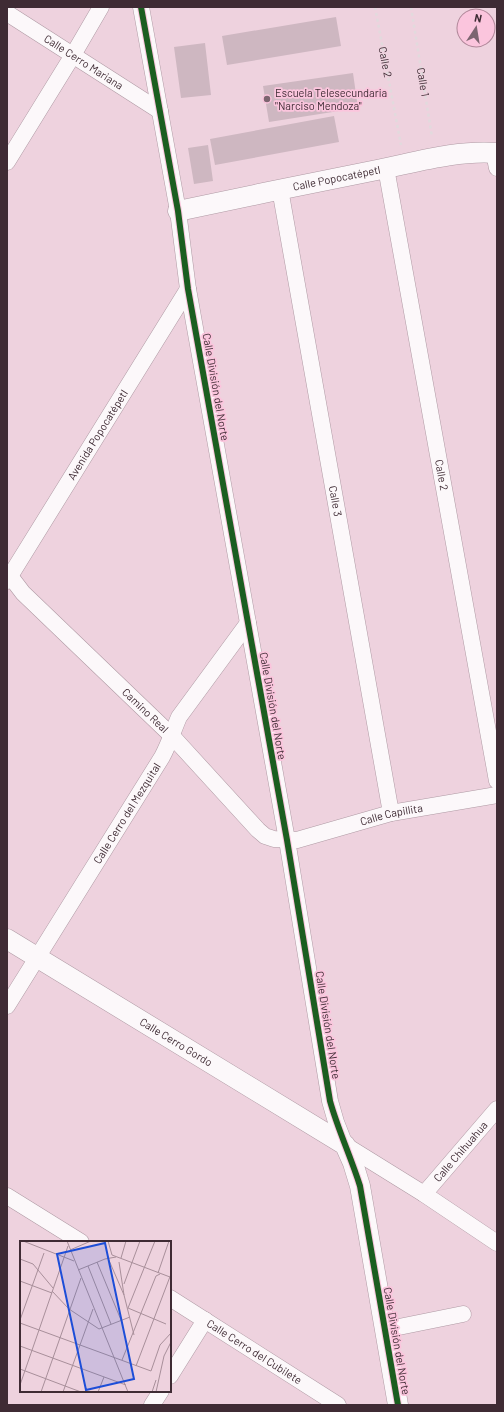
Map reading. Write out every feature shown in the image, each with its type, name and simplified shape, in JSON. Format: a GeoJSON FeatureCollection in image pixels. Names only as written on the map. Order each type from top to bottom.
{"type":"FeatureCollection","features":[{"type":"Feature","properties":{"kind":"street"},"geometry":{"type":"LineString","coordinates":[[7,162],[101,7]]}},
{"type":"Feature","properties":{"kind":"street","name":"Calle División del Norte"},"geometry":{"type":"LineString","coordinates":[[141,7],[178,211],[188,289],[287,840],[330,1101],[336,1122],[353,1163],[360,1186],[398,1405]]}},
{"type":"Feature","properties":{"kind":"street","name":"Calle Cerro Mariana"},"geometry":{"type":"LineString","coordinates":[[7,13],[160,110]]}},
{"type":"Feature","properties":{"kind":"street","name":"Calle Popocatépetl"},"geometry":{"type":"LineString","coordinates":[[178,211],[436,157],[469,153],[496,158]]}},
{"type":"Feature","properties":{"kind":"street","name":"Calle 2"},"geometry":{"type":"LineString","coordinates":[[395,166],[497,782]]}},
{"type":"Feature","properties":{"kind":"street","name":"Calle 3"},"geometry":{"type":"LineString","coordinates":[[280,189],[391,813]]}},
{"type":"Feature","properties":{"kind":"street","name":"Avenida Popocatépetl"},"geometry":{"type":"LineString","coordinates":[[8,577],[188,289]]}},
{"type":"Feature","properties":{"kind":"street","name":"Camino Real"},"geometry":{"type":"LineString","coordinates":[[8,577],[172,736],[258,830],[265,836],[274,839],[287,840]]}},
{"type":"Feature","properties":{"kind":"street","name":"Calle Cerro del Mezquital"},"geometry":{"type":"LineString","coordinates":[[7,1006],[36,957],[162,757],[179,717],[248,623]]}},
{"type":"Feature","properties":{"kind":"street","name":"Calle Capillita"},"geometry":{"type":"LineString","coordinates":[[287,840],[306,838],[391,813],[497,795]]}},
{"type":"Feature","properties":{"kind":"street","name":"Calle Cerro Gordo"},"geometry":{"type":"LineString","coordinates":[[7,939],[345,1145]]}},
{"type":"Feature","properties":{"kind":"street","name":"Calle Chihuahua"},"geometry":{"type":"LineString","coordinates":[[424,1194],[497,1109]]}},
{"type":"Feature","properties":{"kind":"street"},"geometry":{"type":"LineString","coordinates":[[345,1145],[424,1194],[497,1243]]}},
{"type":"Feature","properties":{"kind":"street"},"geometry":{"type":"LineString","coordinates":[[7,1196],[79,1241]]}},
{"type":"Feature","properties":{"kind":"street","name":"Calle Cerro del Cubilete"},"geometry":{"type":"LineString","coordinates":[[171,1299],[338,1405]]}},
{"type":"Feature","properties":{"kind":"street"},"geometry":{"type":"LineString","coordinates":[[384,1330],[463,1314]]}},
{"type":"Feature","properties":{"kind":"street"},"geometry":{"type":"LineString","coordinates":[[171,1374],[205,1320]]}},
{"type":"Feature","properties":{"kind":"street"},"geometry":{"type":"LineString","coordinates":[[152,1405],[160,1392]]}},
{"type":"Feature","properties":{"kind":"building"},"geometry":{"type":"Polygon","coordinates":[[[336,17],[341,46],[227,65],[222,36],[336,17]]]}},
{"type":"Feature","properties":{"kind":"building"},"geometry":{"type":"Polygon","coordinates":[[[205,43],[211,95],[181,98],[174,47],[205,43]]]}},
{"type":"Feature","properties":{"kind":"building"},"geometry":{"type":"Polygon","coordinates":[[[353,73],[358,108],[269,122],[263,86],[353,73]]]}},
{"type":"Feature","properties":{"kind":"building"},"geometry":{"type":"Polygon","coordinates":[[[334,116],[339,142],[215,165],[210,139],[334,116]]]}},
{"type":"Feature","properties":{"kind":"building"},"geometry":{"type":"Polygon","coordinates":[[[208,145],[213,181],[194,184],[188,148],[208,145]]]}},
{"type":"Feature","properties":{"kind":"cycle path"},"geometry":{"type":"LineString","coordinates":[[141,7],[178,211],[188,289],[287,840],[330,1101],[360,1186],[398,1405]]}},
{"type":"Feature","properties":{"kind":"place","name":"Escuela Telesecundaria \"Narciso Mendoza\""},"geometry":{"type":"Point","coordinates":[267,99]}}]}
